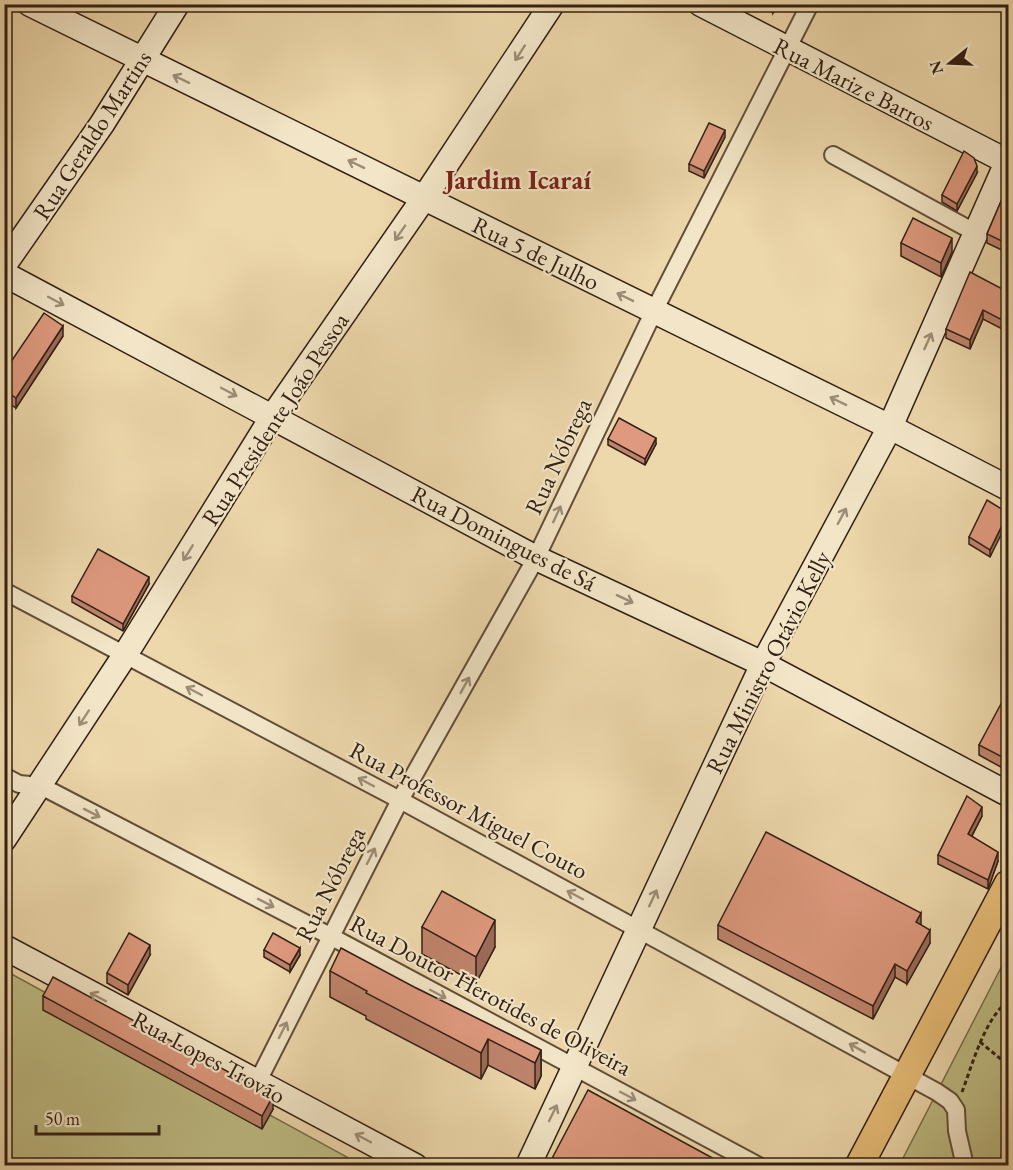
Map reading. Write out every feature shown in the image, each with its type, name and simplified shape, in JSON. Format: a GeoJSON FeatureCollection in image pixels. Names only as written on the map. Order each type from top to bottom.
{"type":"FeatureCollection","features":[{"type":"Feature","properties":{"kind":"main road"},"geometry":{"type":"LineString","coordinates":[[859,1166],[1008,884]]}},
{"type":"Feature","properties":{"kind":"street","name":"Rua 5 de Julho"},"geometry":{"type":"LineString","coordinates":[[30,4],[890,427],[1008,488]]}},
{"type":"Feature","properties":{"kind":"street","name":"Rua Geraldo Martins"},"geometry":{"type":"LineString","coordinates":[[4,265],[102,124],[177,4]]}},
{"type":"Feature","properties":{"kind":"street","name":"Rua Presidente João Pessoa"},"geometry":{"type":"LineString","coordinates":[[4,839],[125,655],[273,416],[424,198],[552,4]]}},
{"type":"Feature","properties":{"kind":"street","name":"Rua Mariz e Barros"},"geometry":{"type":"LineString","coordinates":[[701,4],[1008,161]]}},
{"type":"Feature","properties":{"kind":"street","name":"Rua Nóbrega"},"geometry":{"type":"LineString","coordinates":[[257,1083],[400,800],[537,558],[654,311],[810,4]]}},
{"type":"Feature","properties":{"kind":"street"},"geometry":{"type":"LineString","coordinates":[[833,155],[976,233]]}},
{"type":"Feature","properties":{"kind":"street","name":"Rua Ministro Otávio Kelly"},"geometry":{"type":"LineString","coordinates":[[528,1166],[763,664],[890,427],[1008,161]]}},
{"type":"Feature","properties":{"kind":"street","name":"Rua Domingues de Sá"},"geometry":{"type":"LineString","coordinates":[[4,274],[537,558],[763,664],[1008,794]]}},
{"type":"Feature","properties":{"kind":"street","name":"Rua Professor Miguel Couto"},"geometry":{"type":"LineString","coordinates":[[4,591],[400,800],[908,1076],[950,1101],[956,1110]]}},
{"type":"Feature","properties":{"kind":"street","name":"Rua Doutor Herotides de Oliveira"},"geometry":{"type":"LineString","coordinates":[[4,776],[19,784],[40,786],[330,936],[759,1166]]}},
{"type":"Feature","properties":{"kind":"street","name":"Rua Lopes Trovão"},"geometry":{"type":"LineString","coordinates":[[4,946],[415,1166]]}},
{"type":"Feature","properties":{"kind":"street"},"geometry":{"type":"LineString","coordinates":[[956,1110],[957,1131],[965,1166]]}},
{"type":"Feature","properties":{"kind":"path"},"geometry":{"type":"LineString","coordinates":[[956,1110],[981,1042],[1001,1007],[1008,1001]]}},
{"type":"Feature","properties":{"kind":"path"},"geometry":{"type":"LineString","coordinates":[[1001,1007],[1008,1012]]}},
{"type":"Feature","properties":{"kind":"path"},"geometry":{"type":"LineString","coordinates":[[981,1042],[1008,1065]]}},
{"type":"Feature","properties":{"kind":"path"},"geometry":{"type":"LineString","coordinates":[[998,1166],[1008,1142]]}},
{"type":"Feature","properties":{"kind":"shaded area"},"geometry":{"type":"Polygon","coordinates":[[[1008,954],[1008,1165],[899,1166],[1008,954]]]}},
{"type":"Feature","properties":{"kind":"shaded area"},"geometry":{"type":"Polygon","coordinates":[[[4,970],[347,1157],[355,1165],[5,1165],[4,970]]]}},
{"type":"Feature","properties":{"kind":"building"},"geometry":{"type":"Polygon","coordinates":[[[709,123],[725,130],[704,171],[689,164],[709,123]]]}},
{"type":"Feature","properties":{"kind":"building"},"geometry":{"type":"Polygon","coordinates":[[[964,151],[974,158],[977,166],[957,204],[942,195],[964,151]]]}},
{"type":"Feature","properties":{"kind":"building"},"geometry":{"type":"Polygon","coordinates":[[[1008,185],[1008,244],[987,234],[1008,185]]]}},
{"type":"Feature","properties":{"kind":"building"},"geometry":{"type":"Polygon","coordinates":[[[913,218],[952,238],[941,263],[901,243],[913,218]]]}},
{"type":"Feature","properties":{"kind":"building"},"geometry":{"type":"Polygon","coordinates":[[[970,272],[1008,292],[1008,323],[983,310],[970,340],[946,329],[970,272]]]}},
{"type":"Feature","properties":{"kind":"building"},"geometry":{"type":"Polygon","coordinates":[[[44,313],[63,326],[16,398],[4,390],[4,372],[44,313]]]}},
{"type":"Feature","properties":{"kind":"building"},"geometry":{"type":"Polygon","coordinates":[[[619,418],[656,438],[645,459],[608,439],[619,418]]]}},
{"type":"Feature","properties":{"kind":"building"},"geometry":{"type":"Polygon","coordinates":[[[987,500],[1008,513],[990,550],[969,537],[987,500]]]}},
{"type":"Feature","properties":{"kind":"building"},"geometry":{"type":"Polygon","coordinates":[[[98,549],[149,577],[123,624],[72,596],[98,549]]]}},
{"type":"Feature","properties":{"kind":"building"},"geometry":{"type":"Polygon","coordinates":[[[1002,702],[1008,705],[1008,760],[979,745],[1002,702]]]}},
{"type":"Feature","properties":{"kind":"building"},"geometry":{"type":"Polygon","coordinates":[[[967,796],[982,807],[968,834],[998,852],[988,880],[938,855],[967,796]]]}},
{"type":"Feature","properties":{"kind":"building"},"geometry":{"type":"Polygon","coordinates":[[[766,832],[921,913],[916,922],[930,930],[907,971],[895,964],[873,1006],[718,925],[766,832]]]}},
{"type":"Feature","properties":{"kind":"building"},"geometry":{"type":"Polygon","coordinates":[[[442,891],[495,920],[476,957],[422,927],[442,891]]]}},
{"type":"Feature","properties":{"kind":"building"},"geometry":{"type":"Polygon","coordinates":[[[129,933],[150,945],[128,985],[107,973],[129,933]]]}},
{"type":"Feature","properties":{"kind":"building"},"geometry":{"type":"Polygon","coordinates":[[[273,933],[300,948],[290,965],[264,950],[273,933]]]}},
{"type":"Feature","properties":{"kind":"building"},"geometry":{"type":"Polygon","coordinates":[[[341,948],[541,1050],[535,1063],[488,1039],[481,1053],[366,993],[367,991],[330,971],[341,948]]]}},
{"type":"Feature","properties":{"kind":"building"},"geometry":{"type":"Polygon","coordinates":[[[53,977],[273,1096],[262,1116],[43,996],[53,977]]]}},
{"type":"Feature","properties":{"kind":"building"},"geometry":{"type":"Polygon","coordinates":[[[588,1090],[727,1166],[548,1166],[588,1090]]]}},
{"type":"Feature","properties":{"kind":"district","name":"Jardim Icaraí"},"geometry":{"type":"Point","coordinates":[518,179]}}]}
